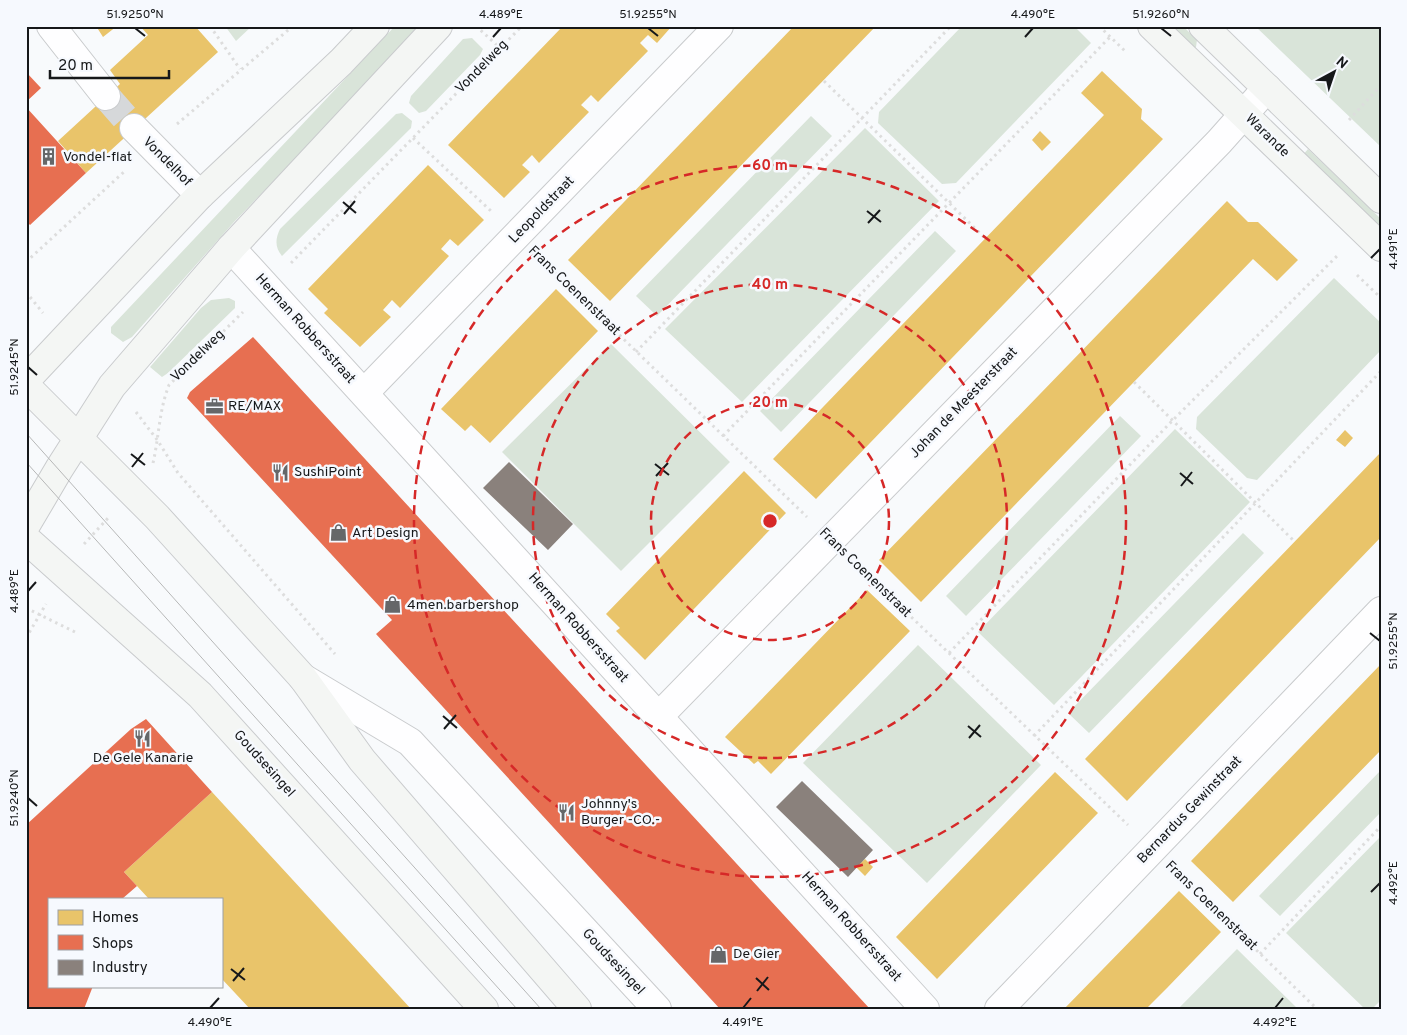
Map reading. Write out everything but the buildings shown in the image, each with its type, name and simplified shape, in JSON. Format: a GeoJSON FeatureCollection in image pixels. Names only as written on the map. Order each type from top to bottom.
{"type":"FeatureCollection","features":[{"type":"Feature","properties":{"kind":"street"},"geometry":{"type":"LineString","coordinates":[[51,26],[106,96]]}},
{"type":"Feature","properties":{"kind":"street"},"geometry":{"type":"LineString","coordinates":[[26,380],[200,195],[342,62],[375,26]]}},
{"type":"Feature","properties":{"kind":"street"},"geometry":{"type":"LineString","coordinates":[[26,525],[112,386],[231,248],[438,26]]}},
{"type":"Feature","properties":{"kind":"street","name":"Leopoldstraat"},"geometry":{"type":"LineString","coordinates":[[364,393],[719,26]]}},
{"type":"Feature","properties":{"kind":"street","name":"Warande"},"geometry":{"type":"LineString","coordinates":[[1152,26],[1381,247]]}},
{"type":"Feature","properties":{"kind":"street"},"geometry":{"type":"LineString","coordinates":[[1203,26],[1381,199]]}},
{"type":"Feature","properties":{"kind":"street","name":"Johan de Meesterstraat"},"geometry":{"type":"LineString","coordinates":[[659,716],[1244,114],[1267,88]]}},
{"type":"Feature","properties":{"kind":"street","name":"Vondelhof"},"geometry":{"type":"LineString","coordinates":[[134,128],[200,195]]}},
{"type":"Feature","properties":{"kind":"street","name":"Herman Robbersstraat"},"geometry":{"type":"LineString","coordinates":[[231,248],[925,1009]]}},
{"type":"Feature","properties":{"kind":"street","name":"Goudsesingel"},"geometry":{"type":"LineString","coordinates":[[26,386],[134,494],[303,678],[362,760],[577,1009]]}},
{"type":"Feature","properties":{"kind":"street","name":"Goudsesingel"},"geometry":{"type":"LineString","coordinates":[[26,539],[200,695],[484,1009]]}},
{"type":"Feature","properties":{"kind":"street","name":"Bernardus Gewinstraat"},"geometry":{"type":"LineString","coordinates":[[999,1009],[1381,611]]}},
{"type":"Feature","properties":{"kind":"street","name":"Goudsesingel"},"geometry":{"type":"LineString","coordinates":[[303,678],[410,742],[657,1009]]}},
{"type":"Feature","properties":{"kind":"path"},"geometry":{"type":"LineString","coordinates":[[210,26],[240,69]]}},
{"type":"Feature","properties":{"kind":"path"},"geometry":{"type":"LineString","coordinates":[[476,26],[500,48]]}},
{"type":"Feature","properties":{"kind":"path","name":"Vondelweg"},"geometry":{"type":"LineString","coordinates":[[26,638],[92,533],[134,494],[152,468],[158,441],[162,400],[169,385],[268,287],[522,26]]}},
{"type":"Feature","properties":{"kind":"path"},"geometry":{"type":"LineString","coordinates":[[636,352],[952,26]]}},
{"type":"Feature","properties":{"kind":"path"},"geometry":{"type":"LineString","coordinates":[[723,436],[1110,37]]}},
{"type":"Feature","properties":{"kind":"path"},"geometry":{"type":"LineString","coordinates":[[824,81],[986,238]]}},
{"type":"Feature","properties":{"kind":"path"},"geometry":{"type":"LineString","coordinates":[[1345,124],[1381,85]]}},
{"type":"Feature","properties":{"kind":"path","name":"Frans Coenenstraat"},"geometry":{"type":"LineString","coordinates":[[413,138],[517,236],[1317,1009]]}},
{"type":"Feature","properties":{"kind":"path"},"geometry":{"type":"LineString","coordinates":[[949,653],[1173,420],[1338,256]]}},
{"type":"Feature","properties":{"kind":"path"},"geometry":{"type":"LineString","coordinates":[[1034,736],[1381,372]]}},
{"type":"Feature","properties":{"kind":"path"},"geometry":{"type":"LineString","coordinates":[[1134,382],[1257,502],[1295,542]]}},
{"type":"Feature","properties":{"kind":"path"},"geometry":{"type":"LineString","coordinates":[[158,441],[178,473],[340,660]]}},
{"type":"Feature","properties":{"kind":"path"},"geometry":{"type":"LineString","coordinates":[[26,608],[39,615]]}},
{"type":"Feature","properties":{"kind":"path"},"geometry":{"type":"LineString","coordinates":[[1260,954],[1381,826]]}},
{"type":"Feature","properties":{"kind":"shaded area"},"geometry":{"type":"Polygon","coordinates":[[[225,26],[252,26],[236,41],[225,26]]]}},
{"type":"Feature","properties":{"kind":"shaded area"},"geometry":{"type":"Polygon","coordinates":[[[395,26],[424,26],[234,222],[132,337],[123,342],[111,333],[111,327],[395,26]]]}},
{"type":"Feature","properties":{"kind":"shaded area"},"geometry":{"type":"Polygon","coordinates":[[[962,26],[1074,26],[1091,43],[956,183],[942,184],[878,123],[879,112],[962,26]]]}},
{"type":"Feature","properties":{"kind":"shaded area"},"geometry":{"type":"Polygon","coordinates":[[[1167,26],[1183,26],[1197,40],[1196,47],[1193,49],[1167,26]]]}},
{"type":"Feature","properties":{"kind":"shaded area"},"geometry":{"type":"Polygon","coordinates":[[[1255,26],[1381,26],[1381,147],[1255,26]]]}},
{"type":"Feature","properties":{"kind":"shaded area"},"geometry":{"type":"Polygon","coordinates":[[[472,38],[483,49],[480,55],[426,111],[419,113],[409,103],[411,96],[463,39],[472,38]]]}},
{"type":"Feature","properties":{"kind":"shaded area"},"geometry":{"type":"Polygon","coordinates":[[[402,113],[412,121],[411,128],[282,256],[276,243],[280,229],[396,114],[402,113]]]}},
{"type":"Feature","properties":{"kind":"shaded area"},"geometry":{"type":"Polygon","coordinates":[[[811,116],[832,136],[657,316],[636,296],[811,116]]]}},
{"type":"Feature","properties":{"kind":"shaded area"},"geometry":{"type":"Polygon","coordinates":[[[865,128],[939,201],[742,402],[665,329],[865,128]]]}},
{"type":"Feature","properties":{"kind":"shaded area"},"geometry":{"type":"Polygon","coordinates":[[[1308,149],[1381,219],[1381,233],[1302,156],[1308,149]]]}},
{"type":"Feature","properties":{"kind":"shaded area"},"geometry":{"type":"Polygon","coordinates":[[[935,231],[956,251],[781,432],[760,411],[935,231]]]}},
{"type":"Feature","properties":{"kind":"shaded area"},"geometry":{"type":"Polygon","coordinates":[[[1334,278],[1381,323],[1381,350],[1257,480],[1247,478],[1196,429],[1197,417],[1334,278]]]}},
{"type":"Feature","properties":{"kind":"shaded area"},"geometry":{"type":"Polygon","coordinates":[[[229,298],[235,301],[235,308],[168,373],[162,377],[150,367],[201,308],[211,300],[229,298]]]}},
{"type":"Feature","properties":{"kind":"shaded area"},"geometry":{"type":"Polygon","coordinates":[[[611,344],[730,462],[621,571],[502,452],[611,344]]]}},
{"type":"Feature","properties":{"kind":"shaded area"},"geometry":{"type":"Polygon","coordinates":[[[1120,416],[1141,436],[966,616],[946,596],[1120,416]]]}},
{"type":"Feature","properties":{"kind":"shaded area"},"geometry":{"type":"Polygon","coordinates":[[[1175,429],[1250,502],[1054,705],[978,632],[1175,429]]]}},
{"type":"Feature","properties":{"kind":"shaded area"},"geometry":{"type":"Polygon","coordinates":[[[1243,533],[1264,553],[1089,733],[1068,713],[1243,533]]]}},
{"type":"Feature","properties":{"kind":"shaded area"},"geometry":{"type":"Polygon","coordinates":[[[918,645],[1041,765],[927,883],[803,763],[918,645]]]}},
{"type":"Feature","properties":{"kind":"shaded area"},"geometry":{"type":"Polygon","coordinates":[[[1381,770],[1381,812],[1280,916],[1259,896],[1381,770]]]}},
{"type":"Feature","properties":{"kind":"shaded area"},"geometry":{"type":"Polygon","coordinates":[[[1381,836],[1381,1000],[1372,1009],[1365,1009],[1286,933],[1381,836]]]}},
{"type":"Feature","properties":{"kind":"shaded area"},"geometry":{"type":"Polygon","coordinates":[[[1237,949],[1298,1009],[1178,1009],[1237,949]]]}},
{"type":"Feature","properties":{"kind":"tunnel"},"geometry":{"type":"LineString","coordinates":[[106,96],[134,128]]}},
{"type":"Feature","properties":{"kind":"tram line"},"geometry":{"type":"LineString","coordinates":[[26,433],[541,1009]]}},
{"type":"Feature","properties":{"kind":"tram line"},"geometry":{"type":"LineString","coordinates":[[26,462],[517,1009]]}},
{"type":"Feature","properties":{"kind":"place","name":"Vondel-flat"},"geometry":{"type":"Point","coordinates":[49,157]}},
{"type":"Feature","properties":{"kind":"place","name":"RE/MAX"},"geometry":{"type":"Point","coordinates":[214,406]}},
{"type":"Feature","properties":{"kind":"place","name":"SushiPoint"},"geometry":{"type":"Point","coordinates":[280,472]}},
{"type":"Feature","properties":{"kind":"place","name":"Art Design"},"geometry":{"type":"Point","coordinates":[338,533]}},
{"type":"Feature","properties":{"kind":"place","name":"4men.barbershop"},"geometry":{"type":"Point","coordinates":[393,605]}},
{"type":"Feature","properties":{"kind":"place","name":"De Gele Kanarie"},"geometry":{"type":"Point","coordinates":[143,738]}},
{"type":"Feature","properties":{"kind":"place","name":"Johnny's Burger -CO.-"},"geometry":{"type":"Point","coordinates":[567,812]}},
{"type":"Feature","properties":{"kind":"place","name":"De Gier"},"geometry":{"type":"Point","coordinates":[719,954]}}]}
